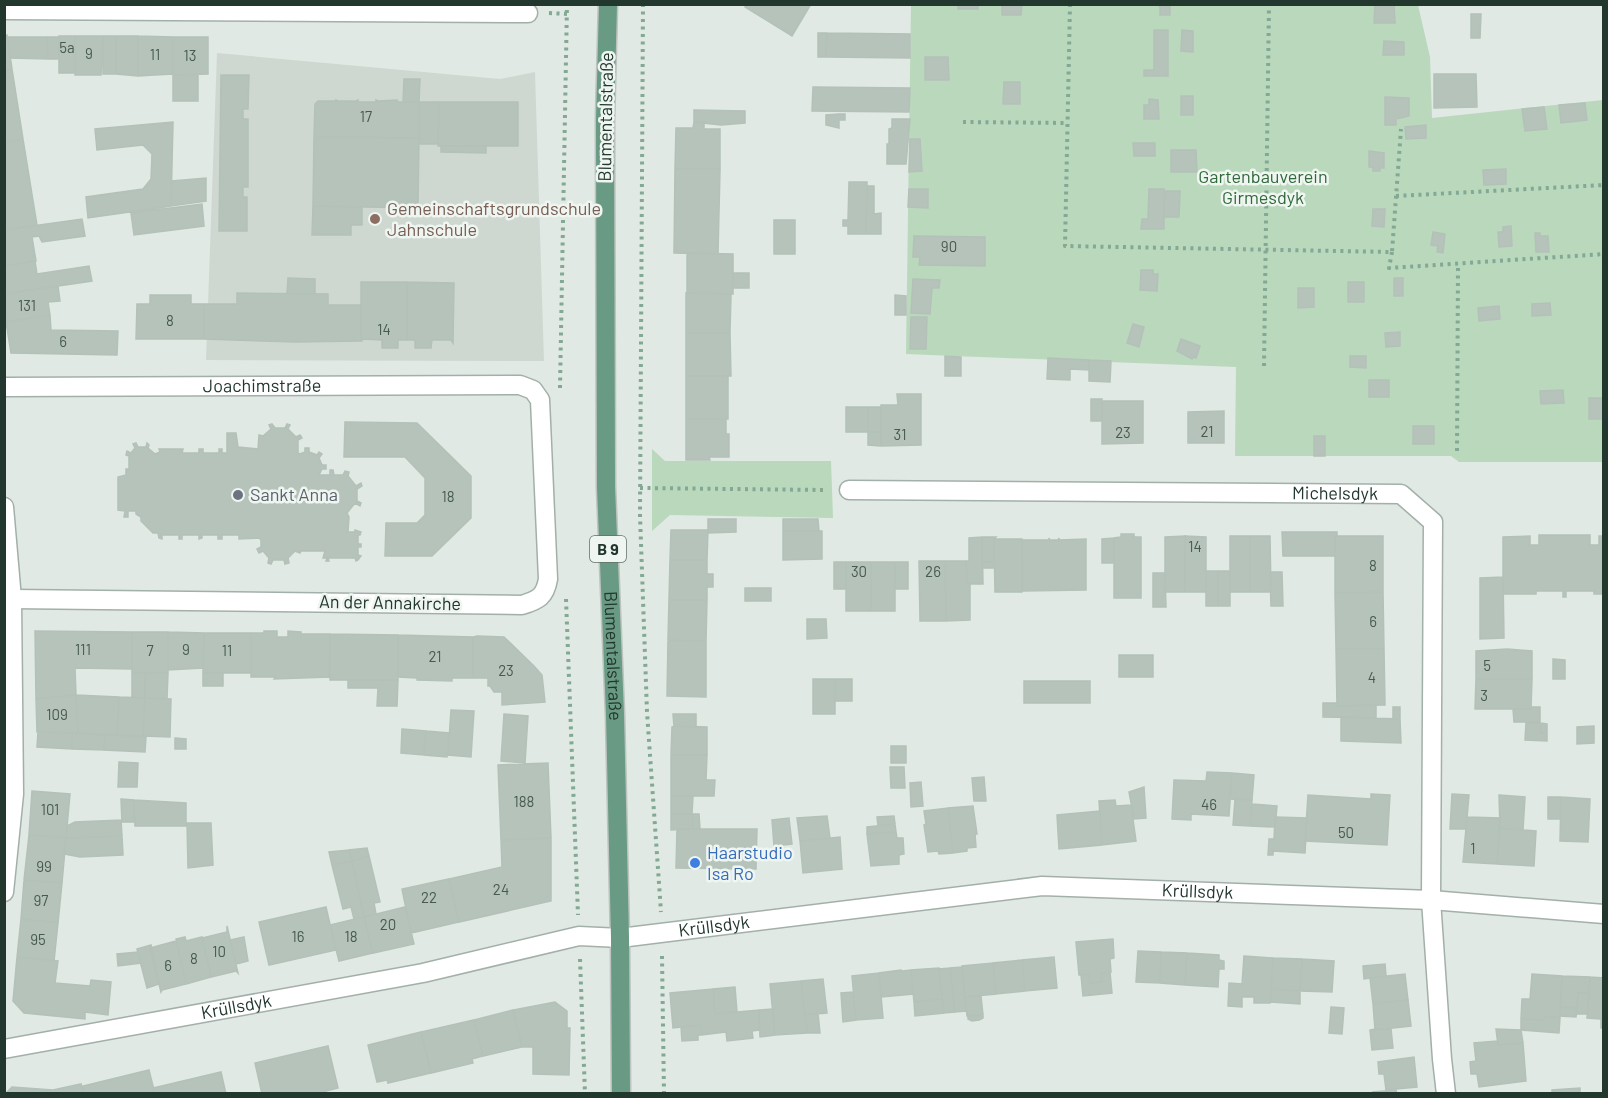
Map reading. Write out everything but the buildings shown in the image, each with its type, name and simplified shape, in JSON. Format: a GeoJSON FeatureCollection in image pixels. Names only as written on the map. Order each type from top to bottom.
{"type":"FeatureCollection","features":[{"type":"Feature","properties":{"kind":"main road","name":"Blumentalstraße"},"geometry":{"type":"LineString","coordinates":[[608,4],[605,120],[606,487],[615,714],[621,1094]]}},
{"type":"Feature","properties":{"kind":"street"},"geometry":{"type":"LineString","coordinates":[[4,10],[528,13]]}},
{"type":"Feature","properties":{"kind":"street","name":"Joachimstraße"},"geometry":{"type":"LineString","coordinates":[[4,387],[520,385]]}},
{"type":"Feature","properties":{"kind":"street","name":"An der Annakirche"},"geometry":{"type":"LineString","coordinates":[[12,599],[522,605],[535,601],[545,592],[548,579],[540,400],[533,390],[520,385]]}},
{"type":"Feature","properties":{"kind":"street","name":"Michelsdyk"},"geometry":{"type":"LineString","coordinates":[[849,490],[1401,494],[1433,522],[1431,900]]}},
{"type":"Feature","properties":{"kind":"street"},"geometry":{"type":"LineString","coordinates":[[4,507],[12,599],[14,794],[4,892]]}},
{"type":"Feature","properties":{"kind":"street","name":"Krüllsdyk"},"geometry":{"type":"LineString","coordinates":[[4,1049],[423,974],[579,936],[620,938],[1042,886],[1431,900],[1604,914]]}},
{"type":"Feature","properties":{"kind":"street"},"geometry":{"type":"LineString","coordinates":[[1431,900],[1446,1094]]}},
{"type":"Feature","properties":{"kind":"path"},"geometry":{"type":"LineString","coordinates":[[643,4],[640,488],[647,712],[662,932],[664,1094]]}},
{"type":"Feature","properties":{"kind":"path"},"geometry":{"type":"LineString","coordinates":[[1070,4],[1065,246],[1392,252]]}},
{"type":"Feature","properties":{"kind":"path"},"geometry":{"type":"LineString","coordinates":[[1264,366],[1269,4]]}},
{"type":"Feature","properties":{"kind":"path"},"geometry":{"type":"LineString","coordinates":[[963,122],[1067,123]]}},
{"type":"Feature","properties":{"kind":"path"},"geometry":{"type":"LineString","coordinates":[[1401,129],[1389,268],[1604,254]]}},
{"type":"Feature","properties":{"kind":"path"},"geometry":{"type":"LineString","coordinates":[[1396,196],[1604,185]]}},
{"type":"Feature","properties":{"kind":"path"},"geometry":{"type":"LineString","coordinates":[[1457,451],[1458,264]]}},
{"type":"Feature","properties":{"kind":"path"},"geometry":{"type":"LineString","coordinates":[[640,488],[849,490]]}},
{"type":"Feature","properties":{"kind":"shaded area","name":"Gemeinschaftsgrundschule Jahnschule"},"geometry":{"type":"Polygon","coordinates":[[[217,53],[500,79],[535,72],[544,361],[206,360],[217,53]]]}},
{"type":"Feature","properties":{"kind":"green space","name":"Gartenbauverein Girmesdyk"},"geometry":{"type":"Polygon","coordinates":[[[911,5],[1418,5],[1430,57],[1432,118],[1603,100],[1603,462],[1459,462],[1451,456],[1235,456],[1236,367],[906,354],[911,5]]]}},
{"type":"Feature","properties":{"kind":"green space"},"geometry":{"type":"Polygon","coordinates":[[[652,449],[665,461],[831,461],[833,518],[670,515],[652,531],[652,449]]]}},
{"type":"Feature","properties":{"kind":"place","name":"Gemeinschaftsgrundschule Jahnschule"},"geometry":{"type":"Point","coordinates":[375,219]}},
{"type":"Feature","properties":{"kind":"place","name":"Sankt Anna"},"geometry":{"type":"Point","coordinates":[238,495]}},
{"type":"Feature","properties":{"kind":"place","name":"Haarstudio Isa Ro"},"geometry":{"type":"Point","coordinates":[695,863]}}]}
